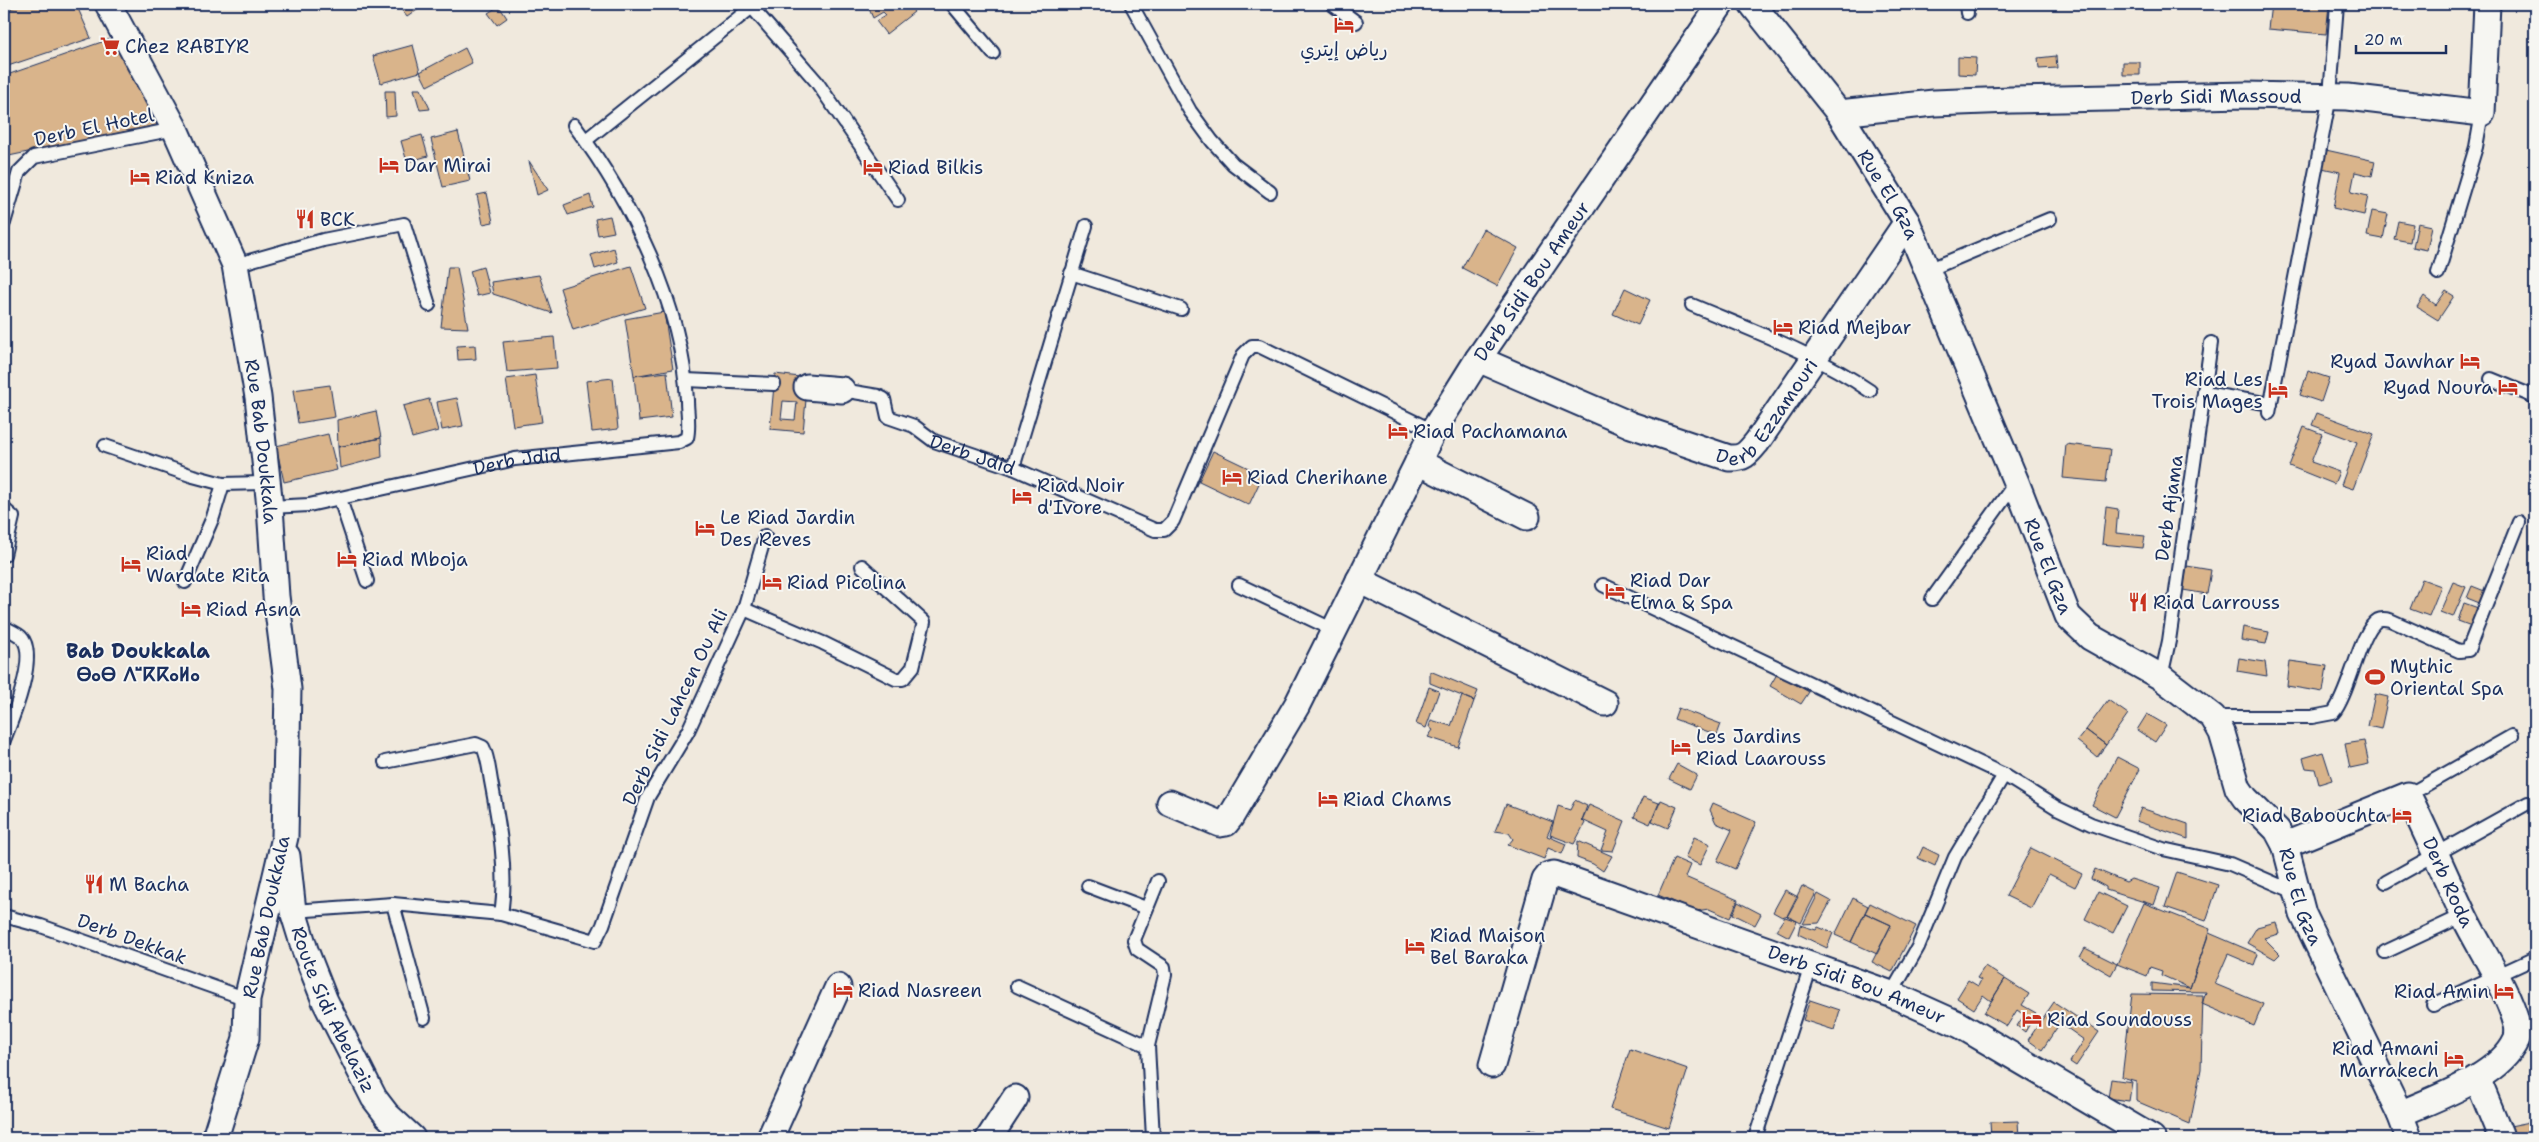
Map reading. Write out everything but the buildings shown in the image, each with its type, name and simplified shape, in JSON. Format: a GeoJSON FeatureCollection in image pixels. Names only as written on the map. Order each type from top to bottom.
{"type":"FeatureCollection","features":[{"type":"Feature","properties":{"kind":"street","name":"Rue Bab Doukkala"},"geometry":{"type":"LineString","coordinates":[[108,4],[175,129],[235,265],[258,397],[270,507],[276,596],[288,688],[286,837],[247,999],[246,1038],[215,1138]]}},
{"type":"Feature","properties":{"kind":"street","name":"Derb Sidi Bou Ameur"},"geometry":{"type":"LineString","coordinates":[[1170,803],[1211,822],[1226,823],[1297,705],[1433,431],[1478,359],[1722,4]]}},
{"type":"Feature","properties":{"kind":"street","name":"Rue El Gza"},"geometry":{"type":"LineString","coordinates":[[1752,4],[1839,113],[1907,222],[2016,482],[2068,616],[2090,637],[2161,677],[2213,717],[2222,734],[2238,788],[2245,798],[2277,830],[2285,845],[2297,893],[2307,922],[2402,1130]]}},
{"type":"Feature","properties":{"kind":"street"},"geometry":{"type":"LineString","coordinates":[[2482,113],[2487,4]]}},
{"type":"Feature","properties":{"kind":"street","name":"Derb Sidi Massoud"},"geometry":{"type":"LineString","coordinates":[[1839,113],[1934,103],[2247,95],[2330,96],[2482,113]]}},
{"type":"Feature","properties":{"kind":"street","name":"Derb Ezzamouri"},"geometry":{"type":"LineString","coordinates":[[1478,359],[1631,425],[1729,458],[1738,459],[1750,452],[1907,222]]}},
{"type":"Feature","properties":{"kind":"street","name":"Derb Jdid"},"geometry":{"type":"LineString","coordinates":[[807,387],[842,390]]}},
{"type":"Feature","properties":{"kind":"street"},"geometry":{"type":"LineString","coordinates":[[1418,462],[1527,517]]}},
{"type":"Feature","properties":{"kind":"street"},"geometry":{"type":"LineString","coordinates":[[1359,580],[1605,703]]}},
{"type":"Feature","properties":{"kind":"street"},"geometry":{"type":"LineString","coordinates":[[2285,845],[2408,795]]}},
{"type":"Feature","properties":{"kind":"street","name":"Derb Roda"},"geometry":{"type":"LineString","coordinates":[[2402,1130],[2499,1062],[2517,1038],[2517,1026],[2496,977],[2464,915],[2438,854],[2408,795]]}},
{"type":"Feature","properties":{"kind":"street","name":"Route Sidi Abelaziz"},"geometry":{"type":"LineString","coordinates":[[286,837],[293,911],[325,1001],[374,1098],[387,1115],[412,1138]]}},
{"type":"Feature","properties":{"kind":"street","name":"Derb Sidi Bou Ameur"},"geometry":{"type":"LineString","coordinates":[[1492,1065],[1545,880],[1551,874],[1891,994],[1960,1025],[2152,1138]]}},
{"type":"Feature","properties":{"kind":"street"},"geometry":{"type":"LineString","coordinates":[[770,1138],[838,987]]}},
{"type":"Feature","properties":{"kind":"street"},"geometry":{"type":"LineString","coordinates":[[2477,1078],[2500,1134]]}},
{"type":"Feature","properties":{"kind":"street"},"geometry":{"type":"LineString","coordinates":[[990,1138],[1015,1098]]}},
{"type":"Feature","properties":{"kind":"lane"},"geometry":{"type":"LineString","coordinates":[[952,4],[993,53]]}},
{"type":"Feature","properties":{"kind":"lane"},"geometry":{"type":"LineString","coordinates":[[1131,4],[1190,112],[1212,141],[1233,164],[1270,192]]}},
{"type":"Feature","properties":{"kind":"lane"},"geometry":{"type":"LineString","coordinates":[[1332,4],[1356,22]]}},
{"type":"Feature","properties":{"kind":"lane"},"geometry":{"type":"LineString","coordinates":[[2204,393],[2270,408],[2330,96],[2337,4]]}},
{"type":"Feature","properties":{"kind":"lane"},"geometry":{"type":"LineString","coordinates":[[586,140],[750,5],[816,81],[898,200]]}},
{"type":"Feature","properties":{"kind":"lane"},"geometry":{"type":"LineString","coordinates":[[2438,273],[2476,147],[2482,113]]}},
{"type":"Feature","properties":{"kind":"lane"},"geometry":{"type":"LineString","coordinates":[[574,125],[586,140],[614,184],[639,230],[659,279],[675,329],[686,380],[774,384]]}},
{"type":"Feature","properties":{"kind":"lane","name":"Derb El Hotel"},"geometry":{"type":"LineString","coordinates":[[4,223],[19,172],[34,157],[175,129]]}},
{"type":"Feature","properties":{"kind":"lane"},"geometry":{"type":"LineString","coordinates":[[1928,270],[2050,219]]}},
{"type":"Feature","properties":{"kind":"lane"},"geometry":{"type":"LineString","coordinates":[[235,265],[323,240],[404,224],[429,305]]}},
{"type":"Feature","properties":{"kind":"lane"},"geometry":{"type":"LineString","coordinates":[[1013,468],[1086,226]]}},
{"type":"Feature","properties":{"kind":"lane"},"geometry":{"type":"LineString","coordinates":[[1071,273],[1181,309]]}},
{"type":"Feature","properties":{"kind":"lane"},"geometry":{"type":"LineString","coordinates":[[1692,305],[1815,357],[1838,369],[1870,391]]}},
{"type":"Feature","properties":{"kind":"lane","name":"Derb Ajama"},"geometry":{"type":"LineString","coordinates":[[2161,677],[2169,641],[2211,343]]}},
{"type":"Feature","properties":{"kind":"lane","name":"Derb Jdid"},"geometry":{"type":"LineString","coordinates":[[842,390],[878,396],[884,399],[885,414],[890,419],[914,426],[934,441],[1013,468],[1155,530],[1164,530],[1174,521],[1243,355],[1252,346],[1259,346],[1433,431]]}},
{"type":"Feature","properties":{"kind":"lane"},"geometry":{"type":"LineString","coordinates":[[2492,379],[2535,397]]}},
{"type":"Feature","properties":{"kind":"lane","name":"Derb Jdid"},"geometry":{"type":"LineString","coordinates":[[270,507],[309,505],[515,458],[684,441],[687,438],[688,428],[686,380]]}},
{"type":"Feature","properties":{"kind":"lane"},"geometry":{"type":"LineString","coordinates":[[105,446],[193,476],[223,484],[266,483]]}},
{"type":"Feature","properties":{"kind":"lane"},"geometry":{"type":"LineString","coordinates":[[1932,599],[2016,482]]}},
{"type":"Feature","properties":{"kind":"lane"},"geometry":{"type":"LineString","coordinates":[[185,582],[210,526],[223,484]]}},
{"type":"Feature","properties":{"kind":"lane"},"geometry":{"type":"LineString","coordinates":[[340,498],[367,581]]}},
{"type":"Feature","properties":{"kind":"lane"},"geometry":{"type":"LineString","coordinates":[[4,509],[13,517],[4,555]]}},
{"type":"Feature","properties":{"kind":"lane"},"geometry":{"type":"LineString","coordinates":[[2213,717],[2312,717],[2333,713],[2340,702],[2371,629],[2378,620],[2390,620],[2459,651],[2468,650],[2519,522]]}},
{"type":"Feature","properties":{"kind":"lane","name":"Derb Sidi Lahcen Ou Ali"},"geometry":{"type":"LineString","coordinates":[[293,911],[393,904],[501,914],[595,941],[599,937],[648,797],[688,731],[744,609],[765,536]]}},
{"type":"Feature","properties":{"kind":"lane"},"geometry":{"type":"LineString","coordinates":[[744,609],[823,643],[896,679],[903,679],[913,667],[924,622],[862,566]]}},
{"type":"Feature","properties":{"kind":"lane"},"geometry":{"type":"LineString","coordinates":[[1239,585],[1334,630]]}},
{"type":"Feature","properties":{"kind":"lane"},"geometry":{"type":"LineString","coordinates":[[1603,585],[2004,775],[2057,808],[2091,824],[2163,849],[2230,864],[2297,893]]}},
{"type":"Feature","properties":{"kind":"lane"},"geometry":{"type":"LineString","coordinates":[[4,628],[22,637],[26,645],[27,662],[17,708],[4,740]]}},
{"type":"Feature","properties":{"kind":"lane"},"geometry":{"type":"LineString","coordinates":[[2408,795],[2512,736]]}},
{"type":"Feature","properties":{"kind":"lane"},"geometry":{"type":"LineString","coordinates":[[385,762],[476,744],[484,747],[494,797],[504,886],[501,914]]}},
{"type":"Feature","properties":{"kind":"lane"},"geometry":{"type":"LineString","coordinates":[[1891,994],[1918,947],[1955,858],[2004,775]]}},
{"type":"Feature","properties":{"kind":"lane"},"geometry":{"type":"LineString","coordinates":[[2386,882],[2528,802]]}},
{"type":"Feature","properties":{"kind":"lane"},"geometry":{"type":"LineString","coordinates":[[1153,1138],[1148,1046],[1165,975],[1164,967],[1160,963],[1137,949],[1134,944],[1146,908],[1158,881]]}},
{"type":"Feature","properties":{"kind":"lane"},"geometry":{"type":"LineString","coordinates":[[1088,886],[1146,908]]}},
{"type":"Feature","properties":{"kind":"lane"},"geometry":{"type":"LineString","coordinates":[[393,904],[424,1018]]}},
{"type":"Feature","properties":{"kind":"lane"},"geometry":{"type":"LineString","coordinates":[[2385,952],[2464,915]]}},
{"type":"Feature","properties":{"kind":"lane","name":"Derb Dekkak"},"geometry":{"type":"LineString","coordinates":[[4,916],[40,926],[247,999]]}},
{"type":"Feature","properties":{"kind":"lane"},"geometry":{"type":"LineString","coordinates":[[2434,1005],[2535,958]]}},
{"type":"Feature","properties":{"kind":"lane"},"geometry":{"type":"LineString","coordinates":[[1755,1138],[1811,966]]}},
{"type":"Feature","properties":{"kind":"lane"},"geometry":{"type":"LineString","coordinates":[[1016,986],[1148,1046]]}},
{"type":"Feature","properties":{"kind":"place","name":"رياض إيتري"},"geometry":{"type":"Point","coordinates":[1344,25]}},
{"type":"Feature","properties":{"kind":"place","name":"Chez RABIYR"},"geometry":{"type":"Point","coordinates":[110,46]}},
{"type":"Feature","properties":{"kind":"place","name":"Dar Mirai"},"geometry":{"type":"Point","coordinates":[389,165]}},
{"type":"Feature","properties":{"kind":"place","name":"Riad Bilkis"},"geometry":{"type":"Point","coordinates":[873,167]}},
{"type":"Feature","properties":{"kind":"place","name":"Riad Kniza"},"geometry":{"type":"Point","coordinates":[140,177]}},
{"type":"Feature","properties":{"kind":"place","name":"BCK"},"geometry":{"type":"Point","coordinates":[305,219]}},
{"type":"Feature","properties":{"kind":"place","name":"Riad Mejbar"},"geometry":{"type":"Point","coordinates":[1783,327]}},
{"type":"Feature","properties":{"kind":"place","name":"Ryad Jawhar"},"geometry":{"type":"Point","coordinates":[2470,361]}},
{"type":"Feature","properties":{"kind":"place","name":"Ryad Noura"},"geometry":{"type":"Point","coordinates":[2508,387]}},
{"type":"Feature","properties":{"kind":"place","name":"Riad Les Trois Mages"},"geometry":{"type":"Point","coordinates":[2278,390]}},
{"type":"Feature","properties":{"kind":"place","name":"Riad Pachamana"},"geometry":{"type":"Point","coordinates":[1398,431]}},
{"type":"Feature","properties":{"kind":"place","name":"Riad Cherihane"},"geometry":{"type":"Point","coordinates":[1232,477]}},
{"type":"Feature","properties":{"kind":"place","name":"Riad Noir d'Ivore"},"geometry":{"type":"Point","coordinates":[1022,496]}},
{"type":"Feature","properties":{"kind":"place","name":"Le Riad Jardin Des Reves"},"geometry":{"type":"Point","coordinates":[705,528]}},
{"type":"Feature","properties":{"kind":"place","name":"Riad Mboja"},"geometry":{"type":"Point","coordinates":[347,559]}},
{"type":"Feature","properties":{"kind":"place","name":"Riad Wardate Rita"},"geometry":{"type":"Point","coordinates":[131,564]}},
{"type":"Feature","properties":{"kind":"place","name":"Riad Picolina"},"geometry":{"type":"Point","coordinates":[772,582]}},
{"type":"Feature","properties":{"kind":"place","name":"Riad Dar Elma & Spa"},"geometry":{"type":"Point","coordinates":[1615,591]}},
{"type":"Feature","properties":{"kind":"place","name":"Riad Larrouss"},"geometry":{"type":"Point","coordinates":[2138,602]}},
{"type":"Feature","properties":{"kind":"place","name":"Riad Asna"},"geometry":{"type":"Point","coordinates":[191,609]}},
{"type":"Feature","properties":{"kind":"place","name":"Mythic Oriental Spa"},"geometry":{"type":"Point","coordinates":[2375,677]}},
{"type":"Feature","properties":{"kind":"place","name":"Les Jardins Riad Laarouss"},"geometry":{"type":"Point","coordinates":[1681,747]}},
{"type":"Feature","properties":{"kind":"place","name":"Riad Chams"},"geometry":{"type":"Point","coordinates":[1328,799]}},
{"type":"Feature","properties":{"kind":"place","name":"Riad Babouchta"},"geometry":{"type":"Point","coordinates":[2402,815]}},
{"type":"Feature","properties":{"kind":"place","name":"M Bacha"},"geometry":{"type":"Point","coordinates":[94,884]}},
{"type":"Feature","properties":{"kind":"place","name":"Riad Maison Bel Baraka"},"geometry":{"type":"Point","coordinates":[1415,946]}},
{"type":"Feature","properties":{"kind":"place","name":"Riad Nasreen"},"geometry":{"type":"Point","coordinates":[843,990]}},
{"type":"Feature","properties":{"kind":"place","name":"Riad Amin"},"geometry":{"type":"Point","coordinates":[2504,991]}},
{"type":"Feature","properties":{"kind":"place","name":"Riad Soundouss"},"geometry":{"type":"Point","coordinates":[2032,1019]}},
{"type":"Feature","properties":{"kind":"place","name":"Riad Amani Marrakech"},"geometry":{"type":"Point","coordinates":[2454,1059]}},
{"type":"Feature","properties":{"kind":"district","name":"Bab Doukkala ⴱⴰⴱ ⴷⵯⴽⴽⴰⵍⴰ"},"geometry":{"type":"Point","coordinates":[138,662]}}]}
